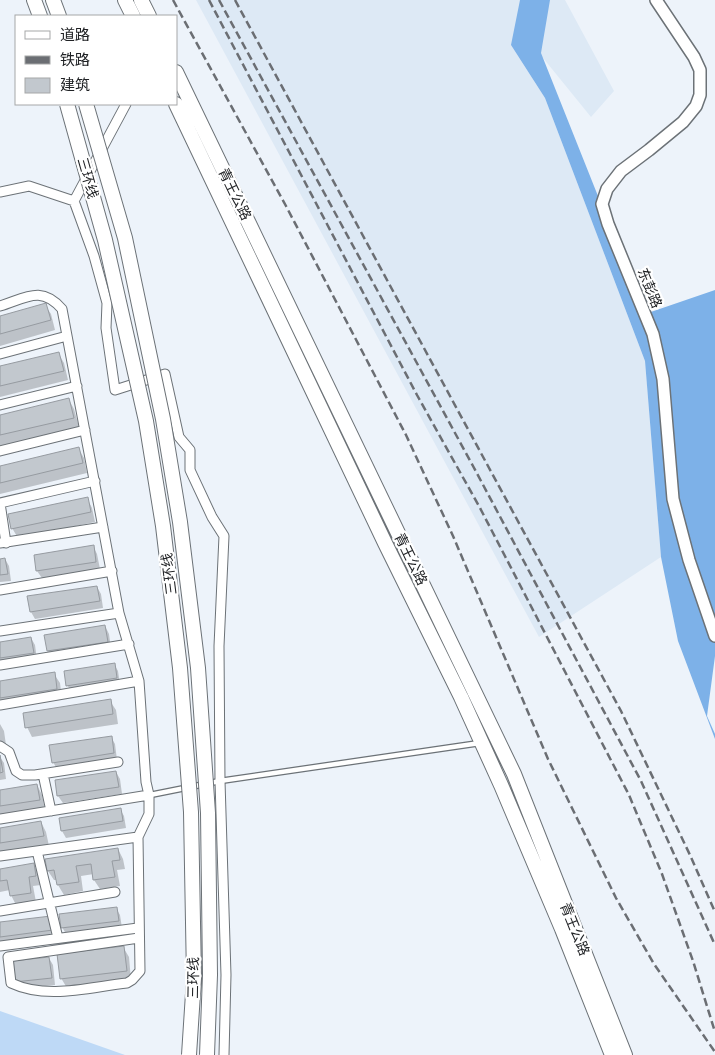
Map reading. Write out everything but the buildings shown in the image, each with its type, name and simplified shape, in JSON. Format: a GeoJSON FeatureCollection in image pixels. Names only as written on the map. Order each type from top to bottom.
{"type":"FeatureCollection","features":[{"type":"Feature","properties":{"kind":"main road"},"geometry":{"type":"LineString","coordinates":[[34,0],[40,15]]}},
{"type":"Feature","properties":{"kind":"main road"},"geometry":{"type":"LineString","coordinates":[[53,0],[59,15]]}},
{"type":"Feature","properties":{"kind":"main road"},"geometry":{"type":"LineString","coordinates":[[125,0],[132,15]]}},
{"type":"Feature","properties":{"kind":"main road"},"geometry":{"type":"LineString","coordinates":[[141,0],[148,15]]}},
{"type":"Feature","properties":{"kind":"main road","name":"青王公路"},"geometry":{"type":"LineString","coordinates":[[178,76],[514,774],[625,1055]]}},
{"type":"Feature","properties":{"kind":"main road","name":"三环线"},"geometry":{"type":"LineString","coordinates":[[67,105],[112,269],[146,420],[163,526],[180,668],[191,812],[194,978],[190,1055]]}},
{"type":"Feature","properties":{"kind":"main road","name":"三环线"},"geometry":{"type":"LineString","coordinates":[[86,105],[125,238],[164,419],[180,522],[198,668],[208,812],[210,975],[207,1055]]}},
{"type":"Feature","properties":{"kind":"main road","name":"青王公路"},"geometry":{"type":"LineString","coordinates":[[176,105],[482,743],[562,929],[612,1055]]}},
{"type":"Feature","properties":{"kind":"street","name":"东彭路"},"geometry":{"type":"LineString","coordinates":[[656,0],[694,57],[700,70],[700,95],[696,106],[683,122],[649,150],[620,170],[607,190],[602,204],[608,224],[653,334],[663,379],[673,500],[689,560],[715,636]]}},
{"type":"Feature","properties":{"kind":"street"},"geometry":{"type":"LineString","coordinates":[[125,105],[74,200],[94,256],[107,302],[106,328],[115,390],[165,374],[178,437],[190,450],[190,470],[212,517],[224,536],[219,646],[220,781],[226,974],[224,1055]]}},
{"type":"Feature","properties":{"kind":"street"},"geometry":{"type":"LineString","coordinates":[[0,192],[29,186],[74,200]]}},
{"type":"Feature","properties":{"kind":"street"},"geometry":{"type":"LineString","coordinates":[[0,306],[40,294],[53,299],[62,309],[119,612],[139,681],[146,782],[149,795],[149,814],[138,837],[138,938],[140,971],[132,980],[127,982],[50,992],[22,988],[12,983],[8,957],[138,938]]}},
{"type":"Feature","properties":{"kind":"street"},"geometry":{"type":"LineString","coordinates":[[0,354],[67,336]]}},
{"type":"Feature","properties":{"kind":"street"},"geometry":{"type":"LineString","coordinates":[[0,405],[77,386]]}},
{"type":"Feature","properties":{"kind":"street"},"geometry":{"type":"LineString","coordinates":[[0,452],[85,430]]}},
{"type":"Feature","properties":{"kind":"street"},"geometry":{"type":"LineString","coordinates":[[95,482],[0,503],[3,543],[103,527]]}},
{"type":"Feature","properties":{"kind":"street"},"geometry":{"type":"LineString","coordinates":[[0,590],[112,571]]}},
{"type":"Feature","properties":{"kind":"street"},"geometry":{"type":"LineString","coordinates":[[0,631],[119,612]]}},
{"type":"Feature","properties":{"kind":"street"},"geometry":{"type":"LineString","coordinates":[[0,665],[129,644]]}},
{"type":"Feature","properties":{"kind":"street"},"geometry":{"type":"LineString","coordinates":[[0,705],[139,681]]}},
{"type":"Feature","properties":{"kind":"street"},"geometry":{"type":"LineString","coordinates":[[0,746],[9,752],[16,771],[22,775],[43,774],[118,762]]}},
{"type":"Feature","properties":{"kind":"street"},"geometry":{"type":"LineString","coordinates":[[43,774],[51,811]]}},
{"type":"Feature","properties":{"kind":"street"},"geometry":{"type":"LineString","coordinates":[[0,819],[149,795]]}},
{"type":"Feature","properties":{"kind":"street"},"geometry":{"type":"LineString","coordinates":[[0,856],[138,837]]}},
{"type":"Feature","properties":{"kind":"street"},"geometry":{"type":"LineString","coordinates":[[37,851],[58,938]]}},
{"type":"Feature","properties":{"kind":"street"},"geometry":{"type":"LineString","coordinates":[[0,911],[115,892]]}},
{"type":"Feature","properties":{"kind":"street"},"geometry":{"type":"LineString","coordinates":[[0,946],[138,928]]}},
{"type":"Feature","properties":{"kind":"lane"},"geometry":{"type":"LineString","coordinates":[[149,795],[220,781],[482,743]]}},
{"type":"Feature","properties":{"kind":"shaded area"},"geometry":{"type":"Polygon","coordinates":[[[196,0],[565,0],[614,91],[591,117],[526,37],[511,45],[545,98],[645,361],[661,557],[539,637],[196,0]]]}},
{"type":"Feature","properties":{"kind":"shaded area"},"geometry":{"type":"Polygon","coordinates":[[[520,0],[550,0],[541,53],[645,314],[715,290],[715,656],[707,716],[715,734],[715,739],[678,641],[661,557],[645,361],[545,98],[511,45],[520,0]]]}},
{"type":"Feature","properties":{"kind":"shaded area"},"geometry":{"type":"Polygon","coordinates":[[[0,1011],[125,1055],[0,1055],[0,1011]]]}},
{"type":"Feature","properties":{"kind":"railway"},"geometry":{"type":"LineString","coordinates":[[173,0],[286,206],[406,435],[453,536],[548,759],[616,898],[654,964],[715,1052]]}},
{"type":"Feature","properties":{"kind":"railway"},"geometry":{"type":"LineString","coordinates":[[209,0],[417,395],[480,508],[629,795],[662,874],[693,961],[715,1032]]}},
{"type":"Feature","properties":{"kind":"railway"},"geometry":{"type":"LineString","coordinates":[[219,0],[473,466],[641,781],[715,945]]}},
{"type":"Feature","properties":{"kind":"railway"},"geometry":{"type":"LineString","coordinates":[[235,0],[621,711],[690,855],[715,912]]}}]}
